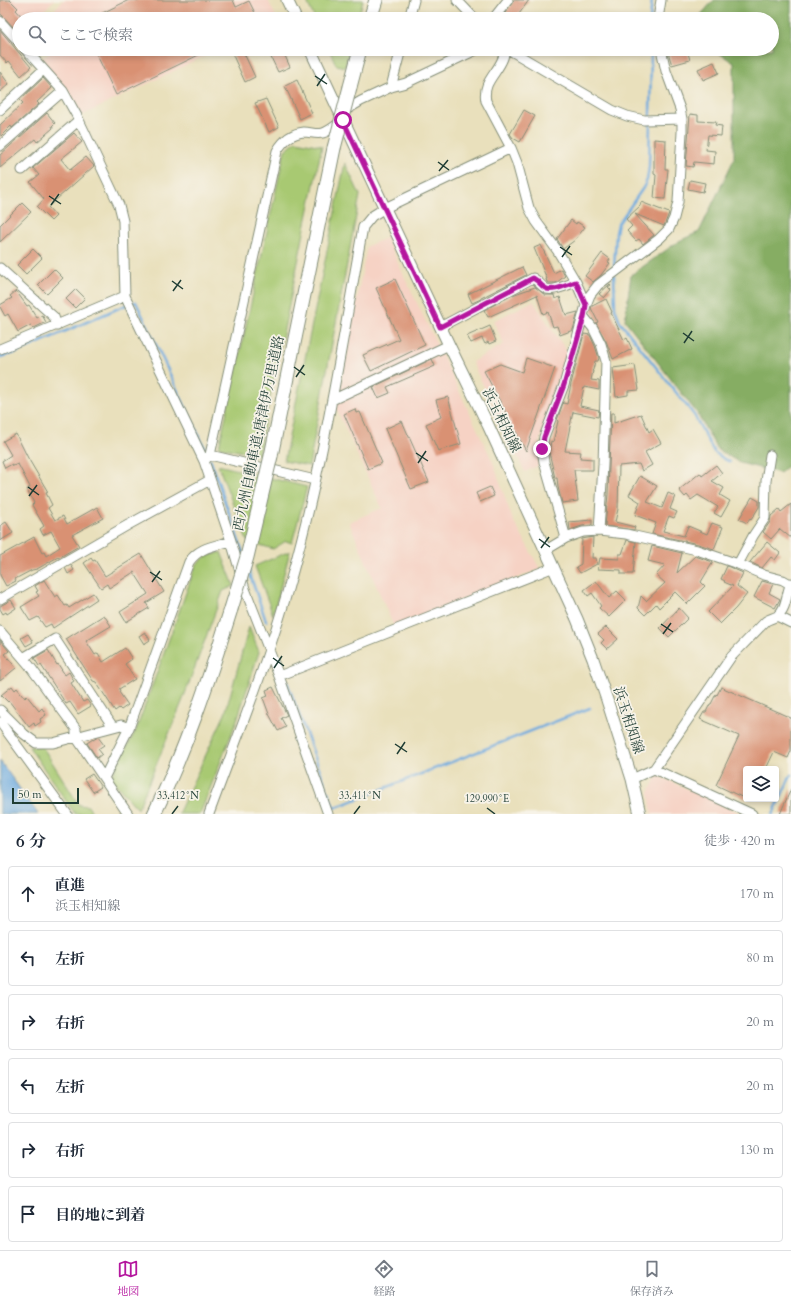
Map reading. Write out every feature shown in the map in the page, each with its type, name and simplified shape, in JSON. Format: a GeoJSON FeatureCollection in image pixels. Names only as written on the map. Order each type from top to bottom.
{"type":"FeatureCollection","features":[{"type":"Feature","properties":{"kind":"highway"},"geometry":{"type":"LineString","coordinates":[[371,12],[374,0]]}},
{"type":"Feature","properties":{"kind":"highway","name":"西九州自動車道;唐津伊万里道路"},"geometry":{"type":"LineString","coordinates":[[155,810],[199,706],[247,557],[271,456],[334,148],[358,56]]}},
{"type":"Feature","properties":{"kind":"main road"},"geometry":{"type":"LineString","coordinates":[[287,0],[293,12]]}},
{"type":"Feature","properties":{"kind":"main road","name":"浜玉相知線"},"geometry":{"type":"LineString","coordinates":[[313,56],[440,327],[488,425],[577,619],[607,700],[632,778],[640,814]]}},
{"type":"Feature","properties":{"kind":"street"},"geometry":{"type":"LineString","coordinates":[[411,12],[414,0]]}},
{"type":"Feature","properties":{"kind":"street"},"geometry":{"type":"LineString","coordinates":[[457,0],[468,12]]}},
{"type":"Feature","properties":{"kind":"street"},"geometry":{"type":"LineString","coordinates":[[499,12],[508,0]]}},
{"type":"Feature","properties":{"kind":"street"},"geometry":{"type":"LineString","coordinates":[[659,12],[661,0]]}},
{"type":"Feature","properties":{"kind":"street"},"geometry":{"type":"LineString","coordinates":[[0,21],[12,34]]}},
{"type":"Feature","properties":{"kind":"street"},"geometry":{"type":"LineString","coordinates":[[31,56],[63,91],[79,120],[119,205],[123,221],[126,297],[207,458],[210,480],[246,589],[279,676],[328,814]]}},
{"type":"Feature","properties":{"kind":"street"},"geometry":{"type":"LineString","coordinates":[[391,87],[399,56]]}},
{"type":"Feature","properties":{"kind":"street"},"geometry":{"type":"LineString","coordinates":[[207,458],[277,151],[282,142],[293,135],[304,132],[317,134],[324,133],[361,101],[391,87],[406,83],[463,56]]}},
{"type":"Feature","properties":{"kind":"street"},"geometry":{"type":"LineString","coordinates":[[503,56],[486,86],[484,93],[486,101],[511,148],[517,163],[529,208],[576,282],[586,305]]}},
{"type":"Feature","properties":{"kind":"street"},"geometry":{"type":"LineString","coordinates":[[520,56],[612,110],[627,116],[655,121],[682,119]]}},
{"type":"Feature","properties":{"kind":"street"},"geometry":{"type":"LineString","coordinates":[[566,538],[544,462],[542,449],[544,437],[564,385],[584,317],[586,305],[590,295],[598,285],[659,239],[669,229],[674,218],[678,202],[682,119],[663,56]]}},
{"type":"Feature","properties":{"kind":"street"},"geometry":{"type":"LineString","coordinates":[[0,110],[43,70]]}},
{"type":"Feature","properties":{"kind":"street"},"geometry":{"type":"LineString","coordinates":[[0,146],[63,91]]}},
{"type":"Feature","properties":{"kind":"street"},"geometry":{"type":"LineString","coordinates":[[22,170],[79,120]]}},
{"type":"Feature","properties":{"kind":"street"},"geometry":{"type":"LineString","coordinates":[[209,814],[269,652],[292,574],[316,480],[363,227],[372,216],[385,208],[511,148]]}},
{"type":"Feature","properties":{"kind":"street"},"geometry":{"type":"LineString","coordinates":[[0,268],[54,317],[57,326]]}},
{"type":"Feature","properties":{"kind":"street"},"geometry":{"type":"LineString","coordinates":[[440,327],[533,278],[540,282],[545,289],[551,290],[576,282]]}},
{"type":"Feature","properties":{"kind":"street"},"geometry":{"type":"LineString","coordinates":[[0,350],[126,297]]}},
{"type":"Feature","properties":{"kind":"street"},"geometry":{"type":"LineString","coordinates":[[584,317],[593,328],[601,344],[606,361],[603,466],[599,531]]}},
{"type":"Feature","properties":{"kind":"street"},"geometry":{"type":"LineString","coordinates":[[332,400],[449,345]]}},
{"type":"Feature","properties":{"kind":"street"},"geometry":{"type":"LineString","coordinates":[[738,564],[753,536],[765,518],[766,481],[770,455]]}},
{"type":"Feature","properties":{"kind":"street"},"geometry":{"type":"LineString","coordinates":[[207,458],[316,480]]}},
{"type":"Feature","properties":{"kind":"street"},"geometry":{"type":"LineString","coordinates":[[1,595],[210,480]]}},
{"type":"Feature","properties":{"kind":"street"},"geometry":{"type":"LineString","coordinates":[[546,550],[566,538],[583,532],[599,531],[626,534],[697,550],[738,564],[764,575],[783,580],[790,584],[783,609],[777,616],[766,621],[731,657],[654,769],[632,778]]}},
{"type":"Feature","properties":{"kind":"street"},"geometry":{"type":"LineString","coordinates":[[104,778],[129,728],[189,562],[194,555],[201,550],[231,541]]}},
{"type":"Feature","properties":{"kind":"street"},"geometry":{"type":"LineString","coordinates":[[279,676],[554,567]]}},
{"type":"Feature","properties":{"kind":"street"},"geometry":{"type":"LineString","coordinates":[[777,616],[791,623]]}},
{"type":"Feature","properties":{"kind":"street"},"geometry":{"type":"LineString","coordinates":[[0,631],[24,658],[76,729],[76,737],[128,814]]}},
{"type":"Feature","properties":{"kind":"street"},"geometry":{"type":"LineString","coordinates":[[24,658],[55,639],[113,727]]}},
{"type":"Feature","properties":{"kind":"street"},"geometry":{"type":"LineString","coordinates":[[0,710],[24,734],[36,743],[53,744],[121,725],[129,728]]}},
{"type":"Feature","properties":{"kind":"street"},"geometry":{"type":"LineString","coordinates":[[0,722],[67,814]]}},
{"type":"Feature","properties":{"kind":"street"},"geometry":{"type":"LineString","coordinates":[[654,769],[752,814]]}},
{"type":"Feature","properties":{"kind":"shaded area"},"geometry":{"type":"Polygon","coordinates":[[[0,0],[54,0],[43,12],[12,12],[12,42],[0,51],[0,0]]]}},
{"type":"Feature","properties":{"kind":"shaded area"},"geometry":{"type":"Polygon","coordinates":[[[63,0],[268,0],[274,12],[56,12],[54,10],[63,0]]]}},
{"type":"Feature","properties":{"kind":"shaded area"},"geometry":{"type":"Polygon","coordinates":[[[46,56],[205,56],[79,117],[41,60],[46,56]]]}},
{"type":"Feature","properties":{"kind":"shaded area"},"geometry":{"type":"Polygon","coordinates":[[[386,238],[493,462],[512,518],[540,569],[394,627],[349,522],[382,508],[336,408],[367,246],[386,238]]]}},
{"type":"Feature","properties":{"kind":"shaded area"},"geometry":{"type":"Polygon","coordinates":[[[533,301],[570,356],[561,386],[538,445],[541,464],[525,472],[472,362],[504,344],[493,321],[533,301]]]}},
{"type":"Feature","properties":{"kind":"shaded area"},"geometry":{"type":"Polygon","coordinates":[[[657,775],[742,814],[652,814],[649,793],[657,775]]]}},
{"type":"Feature","properties":{"kind":"green space"},"geometry":{"type":"Polygon","coordinates":[[[309,0],[363,0],[360,12],[312,12],[308,4],[309,0]]]}},
{"type":"Feature","properties":{"kind":"green space"},"geometry":{"type":"Polygon","coordinates":[[[714,0],[791,0],[791,463],[780,473],[740,463],[717,449],[697,413],[625,320],[631,275],[679,241],[699,232],[734,159],[734,63],[724,56],[779,56],[779,12],[703,12],[714,0]]]}},
{"type":"Feature","properties":{"kind":"green space"},"geometry":{"type":"Polygon","coordinates":[[[332,56],[348,56],[345,67],[336,65],[332,56]]]}},
{"type":"Feature","properties":{"kind":"green space"},"geometry":{"type":"Polygon","coordinates":[[[296,141],[322,146],[258,455],[219,447],[285,150],[296,141]]]}},
{"type":"Feature","properties":{"kind":"green space"},"geometry":{"type":"Polygon","coordinates":[[[345,163],[360,195],[309,466],[284,461],[345,163]]]}},
{"type":"Feature","properties":{"kind":"green space"},"geometry":{"type":"Polygon","coordinates":[[[218,465],[307,487],[292,543],[286,541],[273,549],[247,541],[218,465]]]}},
{"type":"Feature","properties":{"kind":"green space"},"geometry":{"type":"Polygon","coordinates":[[[290,551],[273,615],[255,566],[290,551]]]}},
{"type":"Feature","properties":{"kind":"green space"},"geometry":{"type":"Polygon","coordinates":[[[221,552],[234,586],[223,591],[182,702],[138,809],[110,778],[136,730],[196,565],[205,557],[221,552]]]}},
{"type":"Feature","properties":{"kind":"green space"},"geometry":{"type":"Polygon","coordinates":[[[249,627],[259,652],[237,720],[200,814],[178,814],[225,714],[249,627]]]}},
{"type":"Feature","properties":{"kind":"green space"},"geometry":{"type":"Polygon","coordinates":[[[42,746],[79,805],[88,806],[93,814],[75,814],[29,747],[42,746]]]}},
{"type":"Feature","properties":{"kind":"water"},"geometry":{"type":"Polygon","coordinates":[[[0,761],[38,814],[0,814],[0,761]]]}},
{"type":"Feature","properties":{"kind":"building"},"geometry":{"type":"Polygon","coordinates":[[[0,0],[10,0],[18,8],[16,10],[18,12],[12,12],[12,26],[0,13],[0,0]]]}},
{"type":"Feature","properties":{"kind":"building"},"geometry":{"type":"Polygon","coordinates":[[[129,0],[233,0],[236,7],[249,1],[254,12],[104,12],[129,0]]]}},
{"type":"Feature","properties":{"kind":"building"},"geometry":{"type":"Polygon","coordinates":[[[514,0],[529,0],[521,12],[506,12],[514,0]]]}},
{"type":"Feature","properties":{"kind":"building"},"geometry":{"type":"Polygon","coordinates":[[[0,30],[12,44],[12,56],[22,56],[31,67],[21,76],[9,61],[7,63],[0,55],[0,30]]]}},
{"type":"Feature","properties":{"kind":"building"},"geometry":{"type":"Polygon","coordinates":[[[97,56],[197,56],[116,95],[97,56]]]}},
{"type":"Feature","properties":{"kind":"building"},"geometry":{"type":"Polygon","coordinates":[[[233,56],[245,56],[255,77],[245,82],[233,56]]]}},
{"type":"Feature","properties":{"kind":"building"},"geometry":{"type":"Polygon","coordinates":[[[270,56],[285,56],[290,67],[278,72],[270,56]]]}},
{"type":"Feature","properties":{"kind":"building"},"geometry":{"type":"Polygon","coordinates":[[[669,56],[689,56],[690,60],[672,65],[669,56]]]}},
{"type":"Feature","properties":{"kind":"building"},"geometry":{"type":"Polygon","coordinates":[[[714,62],[719,73],[703,80],[698,69],[714,62]]]}},
{"type":"Feature","properties":{"kind":"building"},"geometry":{"type":"Polygon","coordinates":[[[0,72],[9,84],[0,92],[0,72]]]}},
{"type":"Feature","properties":{"kind":"building"},"geometry":{"type":"Polygon","coordinates":[[[43,78],[52,88],[37,102],[39,104],[12,128],[11,126],[0,137],[0,125],[23,103],[20,100],[43,78]]]}},
{"type":"Feature","properties":{"kind":"building"},"geometry":{"type":"Polygon","coordinates":[[[297,80],[312,113],[300,119],[285,86],[297,80]]]}},
{"type":"Feature","properties":{"kind":"building"},"geometry":{"type":"Polygon","coordinates":[[[266,99],[279,127],[269,132],[255,103],[266,99]]]}},
{"type":"Feature","properties":{"kind":"building"},"geometry":{"type":"Polygon","coordinates":[[[524,110],[535,116],[520,142],[513,138],[510,134],[524,110]]]}},
{"type":"Feature","properties":{"kind":"building"},"geometry":{"type":"Polygon","coordinates":[[[47,113],[55,123],[52,126],[53,128],[37,142],[35,139],[0,168],[0,155],[47,113]]]}},
{"type":"Feature","properties":{"kind":"building"},"geometry":{"type":"Polygon","coordinates":[[[690,114],[698,115],[698,121],[716,122],[715,125],[722,126],[721,136],[708,135],[706,150],[715,151],[714,164],[694,162],[693,167],[686,166],[690,114]]]}},
{"type":"Feature","properties":{"kind":"building"},"geometry":{"type":"Polygon","coordinates":[[[74,133],[82,142],[61,159],[70,170],[86,157],[94,166],[48,207],[56,216],[51,221],[37,207],[44,199],[30,182],[39,175],[33,168],[74,133]]]}},
{"type":"Feature","properties":{"kind":"building"},"geometry":{"type":"Polygon","coordinates":[[[654,139],[666,140],[665,169],[668,169],[665,199],[654,198],[656,175],[654,174],[654,139]]]}},
{"type":"Feature","properties":{"kind":"building"},"geometry":{"type":"Polygon","coordinates":[[[690,180],[705,183],[703,192],[688,189],[690,180]]]}},
{"type":"Feature","properties":{"kind":"building"},"geometry":{"type":"Polygon","coordinates":[[[641,202],[669,213],[664,226],[635,214],[654,235],[643,244],[639,239],[636,241],[627,231],[632,226],[626,219],[640,206],[641,202]]]}},
{"type":"Feature","properties":{"kind":"building"},"geometry":{"type":"Polygon","coordinates":[[[22,203],[31,212],[0,242],[0,225],[22,203]]]}},
{"type":"Feature","properties":{"kind":"building"},"geometry":{"type":"Polygon","coordinates":[[[571,220],[576,224],[577,222],[585,227],[575,240],[563,249],[557,239],[571,220]]]}},
{"type":"Feature","properties":{"kind":"building"},"geometry":{"type":"Polygon","coordinates":[[[541,245],[554,273],[561,269],[565,276],[556,283],[547,282],[534,248],[541,245]]]}},
{"type":"Feature","properties":{"kind":"building"},"geometry":{"type":"Polygon","coordinates":[[[33,249],[42,258],[26,274],[17,265],[33,249]]]}},
{"type":"Feature","properties":{"kind":"building"},"geometry":{"type":"Polygon","coordinates":[[[602,253],[610,259],[608,262],[610,263],[601,275],[593,282],[585,276],[602,253]]]}},
{"type":"Feature","properties":{"kind":"building"},"geometry":{"type":"Polygon","coordinates":[[[522,267],[526,275],[472,303],[468,294],[522,267]]]}},
{"type":"Feature","properties":{"kind":"building"},"geometry":{"type":"Polygon","coordinates":[[[54,269],[63,278],[47,294],[38,285],[54,269]]]}},
{"type":"Feature","properties":{"kind":"building"},"geometry":{"type":"Polygon","coordinates":[[[395,279],[425,345],[371,371],[363,355],[399,339],[376,288],[395,279]]]}},
{"type":"Feature","properties":{"kind":"building"},"geometry":{"type":"Polygon","coordinates":[[[610,284],[611,285],[608,287],[611,290],[604,298],[599,294],[610,284]]]}},
{"type":"Feature","properties":{"kind":"building"},"geometry":{"type":"Polygon","coordinates":[[[535,287],[545,295],[554,295],[555,299],[560,297],[566,315],[578,312],[573,330],[560,335],[557,326],[553,327],[548,312],[543,314],[537,295],[488,317],[484,310],[515,294],[535,287]]]}},
{"type":"Feature","properties":{"kind":"building"},"geometry":{"type":"Polygon","coordinates":[[[76,289],[85,298],[75,308],[66,299],[76,289]]]}},
{"type":"Feature","properties":{"kind":"building"},"geometry":{"type":"Polygon","coordinates":[[[16,291],[27,306],[29,305],[37,318],[42,315],[46,322],[34,328],[31,325],[18,332],[8,314],[5,316],[0,307],[0,305],[12,298],[10,296],[16,291]]]}},
{"type":"Feature","properties":{"kind":"building"},"geometry":{"type":"Polygon","coordinates":[[[606,299],[624,340],[627,338],[632,349],[613,359],[606,341],[596,323],[598,322],[591,308],[592,306],[606,299]]]}},
{"type":"Feature","properties":{"kind":"building"},"geometry":{"type":"Polygon","coordinates":[[[490,326],[496,341],[485,344],[482,338],[471,343],[467,336],[490,326]]]}},
{"type":"Feature","properties":{"kind":"building"},"geometry":{"type":"Polygon","coordinates":[[[584,334],[590,335],[599,358],[598,361],[595,361],[591,380],[599,381],[599,390],[584,387],[580,406],[599,410],[598,417],[573,412],[565,451],[581,452],[580,458],[593,459],[593,470],[574,470],[578,501],[562,503],[557,478],[555,478],[549,452],[563,403],[567,404],[584,334]]]}},
{"type":"Feature","properties":{"kind":"building"},"geometry":{"type":"Polygon","coordinates":[[[526,358],[555,368],[526,451],[484,371],[500,364],[522,372],[526,358]]]}},
{"type":"Feature","properties":{"kind":"building"},"geometry":{"type":"Polygon","coordinates":[[[432,359],[435,366],[387,387],[390,393],[378,398],[373,387],[432,359]]]}},
{"type":"Feature","properties":{"kind":"building"},"geometry":{"type":"Polygon","coordinates":[[[635,365],[639,390],[628,391],[628,395],[616,397],[613,368],[635,365]]]}},
{"type":"Feature","properties":{"kind":"building"},"geometry":{"type":"Polygon","coordinates":[[[448,397],[461,444],[438,451],[426,424],[441,417],[436,400],[448,397]]]}},
{"type":"Feature","properties":{"kind":"building"},"geometry":{"type":"Polygon","coordinates":[[[355,409],[356,413],[360,412],[382,463],[368,469],[344,414],[355,409]]]}},
{"type":"Feature","properties":{"kind":"building"},"geometry":{"type":"Polygon","coordinates":[[[611,413],[614,413],[614,423],[641,414],[649,432],[653,429],[661,443],[645,452],[652,465],[642,471],[639,464],[619,466],[618,509],[615,522],[635,527],[634,530],[605,526],[608,494],[611,413]]]}},
{"type":"Feature","properties":{"kind":"building"},"geometry":{"type":"Polygon","coordinates":[[[402,421],[429,482],[411,489],[385,429],[402,421]]]}},
{"type":"Feature","properties":{"kind":"building"},"geometry":{"type":"Polygon","coordinates":[[[16,434],[48,492],[46,493],[52,505],[48,508],[55,520],[63,516],[67,524],[97,507],[103,518],[72,535],[79,546],[15,579],[16,581],[6,586],[0,575],[0,556],[34,537],[42,553],[44,552],[46,556],[60,547],[51,531],[43,535],[40,529],[44,526],[32,505],[34,503],[27,489],[30,487],[18,464],[13,466],[12,464],[5,468],[2,461],[11,455],[3,441],[16,434]]]}},
{"type":"Feature","properties":{"kind":"building"},"geometry":{"type":"Polygon","coordinates":[[[716,465],[722,473],[712,481],[724,488],[720,495],[730,501],[721,517],[714,513],[718,507],[698,495],[691,500],[687,495],[685,497],[679,490],[700,473],[702,476],[716,465]]]}},
{"type":"Feature","properties":{"kind":"building"},"geometry":{"type":"Polygon","coordinates":[[[640,476],[657,486],[647,502],[662,508],[668,493],[675,496],[670,509],[677,512],[674,518],[669,516],[663,531],[684,536],[688,526],[707,534],[712,523],[723,527],[714,549],[652,534],[656,523],[635,515],[640,502],[629,495],[640,476]]]}},
{"type":"Feature","properties":{"kind":"building"},"geometry":{"type":"Polygon","coordinates":[[[490,487],[494,496],[480,502],[476,493],[490,487]]]}},
{"type":"Feature","properties":{"kind":"building"},"geometry":{"type":"Polygon","coordinates":[[[752,497],[759,501],[759,507],[751,520],[750,519],[747,523],[739,519],[752,497]]]}},
{"type":"Feature","properties":{"kind":"building"},"geometry":{"type":"Polygon","coordinates":[[[791,504],[791,538],[780,529],[771,539],[763,532],[770,522],[771,516],[779,509],[781,512],[791,504]]]}},
{"type":"Feature","properties":{"kind":"building"},"geometry":{"type":"Polygon","coordinates":[[[592,520],[592,525],[582,526],[570,530],[569,522],[592,520]]]}},
{"type":"Feature","properties":{"kind":"building"},"geometry":{"type":"Polygon","coordinates":[[[6,522],[13,533],[0,541],[0,526],[6,522]]]}},
{"type":"Feature","properties":{"kind":"building"},"geometry":{"type":"Polygon","coordinates":[[[593,537],[592,558],[596,558],[597,564],[580,573],[576,567],[581,564],[582,539],[593,537]]]}},
{"type":"Feature","properties":{"kind":"building"},"geometry":{"type":"Polygon","coordinates":[[[627,540],[636,542],[633,574],[621,574],[621,570],[598,569],[600,558],[619,559],[619,554],[622,554],[627,540]]]}},
{"type":"Feature","properties":{"kind":"building"},"geometry":{"type":"Polygon","coordinates":[[[767,542],[780,553],[775,560],[771,557],[762,568],[750,562],[767,542]]]}},
{"type":"Feature","properties":{"kind":"building"},"geometry":{"type":"Polygon","coordinates":[[[652,546],[682,553],[677,573],[695,556],[713,562],[701,582],[705,586],[687,604],[675,592],[659,608],[656,604],[645,615],[638,608],[641,596],[646,601],[665,583],[656,575],[665,565],[648,561],[652,546]]]}},
{"type":"Feature","properties":{"kind":"building"},"geometry":{"type":"Polygon","coordinates":[[[141,554],[164,592],[146,603],[149,608],[126,622],[120,612],[148,594],[134,572],[109,588],[107,584],[101,588],[84,563],[91,558],[93,561],[95,560],[105,576],[141,554]]]}},
{"type":"Feature","properties":{"kind":"building"},"geometry":{"type":"Polygon","coordinates":[[[71,565],[74,570],[68,574],[65,568],[71,565]]]}},
{"type":"Feature","properties":{"kind":"building"},"geometry":{"type":"Polygon","coordinates":[[[727,566],[743,573],[737,586],[747,594],[720,624],[708,612],[733,586],[721,579],[727,566]]]}},
{"type":"Feature","properties":{"kind":"building"},"geometry":{"type":"Polygon","coordinates":[[[44,580],[55,597],[58,595],[65,606],[67,605],[69,608],[93,593],[97,599],[53,628],[51,624],[45,627],[38,617],[30,621],[21,607],[39,596],[36,592],[38,591],[35,586],[44,580]]]}},
{"type":"Feature","properties":{"kind":"building"},"geometry":{"type":"Polygon","coordinates":[[[596,581],[609,598],[617,591],[626,600],[609,617],[599,608],[601,606],[592,593],[588,596],[584,590],[596,581]]]}},
{"type":"Feature","properties":{"kind":"building"},"geometry":{"type":"Polygon","coordinates":[[[762,581],[773,584],[769,593],[780,599],[775,608],[754,597],[762,581]]]}},
{"type":"Feature","properties":{"kind":"building"},"geometry":{"type":"Polygon","coordinates":[[[11,600],[16,608],[7,614],[6,612],[3,614],[0,606],[11,600]]]}},
{"type":"Feature","properties":{"kind":"building"},"geometry":{"type":"Polygon","coordinates":[[[679,608],[688,618],[669,637],[660,628],[679,608]]]}},
{"type":"Feature","properties":{"kind":"building"},"geometry":{"type":"Polygon","coordinates":[[[104,615],[111,626],[86,641],[95,655],[98,653],[103,662],[125,648],[132,659],[125,664],[135,679],[119,689],[119,692],[128,705],[121,710],[119,708],[115,711],[96,682],[93,681],[66,639],[104,615]]]}},
{"type":"Feature","properties":{"kind":"building"},"geometry":{"type":"Polygon","coordinates":[[[606,627],[618,639],[607,649],[601,643],[604,640],[598,634],[606,627]]]}},
{"type":"Feature","properties":{"kind":"building"},"geometry":{"type":"Polygon","coordinates":[[[145,632],[150,640],[144,644],[139,636],[145,632]]]}},
{"type":"Feature","properties":{"kind":"building"},"geometry":{"type":"Polygon","coordinates":[[[28,634],[33,642],[26,646],[21,638],[28,634]]]}},
{"type":"Feature","properties":{"kind":"building"},"geometry":{"type":"Polygon","coordinates":[[[0,640],[9,651],[5,654],[16,668],[0,681],[0,640]]]}},
{"type":"Feature","properties":{"kind":"building"},"geometry":{"type":"Polygon","coordinates":[[[48,650],[65,675],[69,672],[74,681],[71,683],[83,702],[87,700],[91,706],[78,714],[70,702],[66,704],[41,665],[39,666],[34,658],[48,650]]]}},
{"type":"Feature","properties":{"kind":"building"},"geometry":{"type":"Polygon","coordinates":[[[12,686],[15,690],[17,688],[25,698],[27,696],[39,711],[42,708],[46,715],[40,719],[41,722],[35,726],[34,723],[29,727],[9,701],[8,702],[1,695],[12,686]]]}},
{"type":"Feature","properties":{"kind":"building"},"geometry":{"type":"Polygon","coordinates":[[[273,687],[287,715],[281,718],[286,727],[278,731],[263,698],[268,696],[266,690],[273,687]]]}},
{"type":"Feature","properties":{"kind":"building"},"geometry":{"type":"Polygon","coordinates":[[[721,687],[791,718],[791,751],[788,758],[774,752],[767,766],[743,766],[743,798],[716,785],[739,736],[700,719],[704,712],[706,712],[716,694],[717,695],[721,687]]]}},
{"type":"Feature","properties":{"kind":"building"},"geometry":{"type":"Polygon","coordinates":[[[98,737],[104,745],[98,749],[102,754],[97,758],[87,743],[98,737]]]}},
{"type":"Feature","properties":{"kind":"building"},"geometry":{"type":"Polygon","coordinates":[[[92,774],[101,787],[93,792],[84,779],[92,774]]]}},
{"type":"Feature","properties":{"kind":"building"},"geometry":{"type":"Polygon","coordinates":[[[791,789],[791,814],[780,814],[791,789]]]}},
{"type":"Feature","properties":{"kind":"waterway"},"geometry":{"type":"LineString","coordinates":[[651,12],[652,0]]}},
{"type":"Feature","properties":{"kind":"waterway"},"geometry":{"type":"LineString","coordinates":[[650,118],[651,56]]}},
{"type":"Feature","properties":{"kind":"waterway"},"geometry":{"type":"LineString","coordinates":[[614,270],[616,233],[618,224],[647,180],[649,167],[650,123]]}},
{"type":"Feature","properties":{"kind":"waterway"},"geometry":{"type":"LineString","coordinates":[[614,275],[615,308],[620,322],[694,415],[714,452],[730,462]]}},
{"type":"Feature","properties":{"kind":"waterway"},"geometry":{"type":"LineString","coordinates":[[0,357],[15,353],[136,302],[207,453]]}},
{"type":"Feature","properties":{"kind":"waterway"},"geometry":{"type":"LineString","coordinates":[[210,459],[243,553]]}},
{"type":"Feature","properties":{"kind":"waterway"},"geometry":{"type":"LineString","coordinates":[[248,569],[266,621]]}},
{"type":"Feature","properties":{"kind":"waterway"},"geometry":{"type":"LineString","coordinates":[[279,657],[282,666]]}},
{"type":"Feature","properties":{"kind":"waterway"},"geometry":{"type":"LineString","coordinates":[[287,682],[334,808],[590,708]]}},
{"type":"Feature","properties":{"kind":"waterway"},"geometry":{"type":"LineString","coordinates":[[773,814],[791,775]]}},
{"type":"Feature","properties":{"kind":"route"},"geometry":{"type":"LineString","coordinates":[[343,120],[440,327],[533,278],[540,282],[545,289],[551,290],[576,282],[586,305],[584,317],[564,385],[544,437],[542,449]]}}]}
